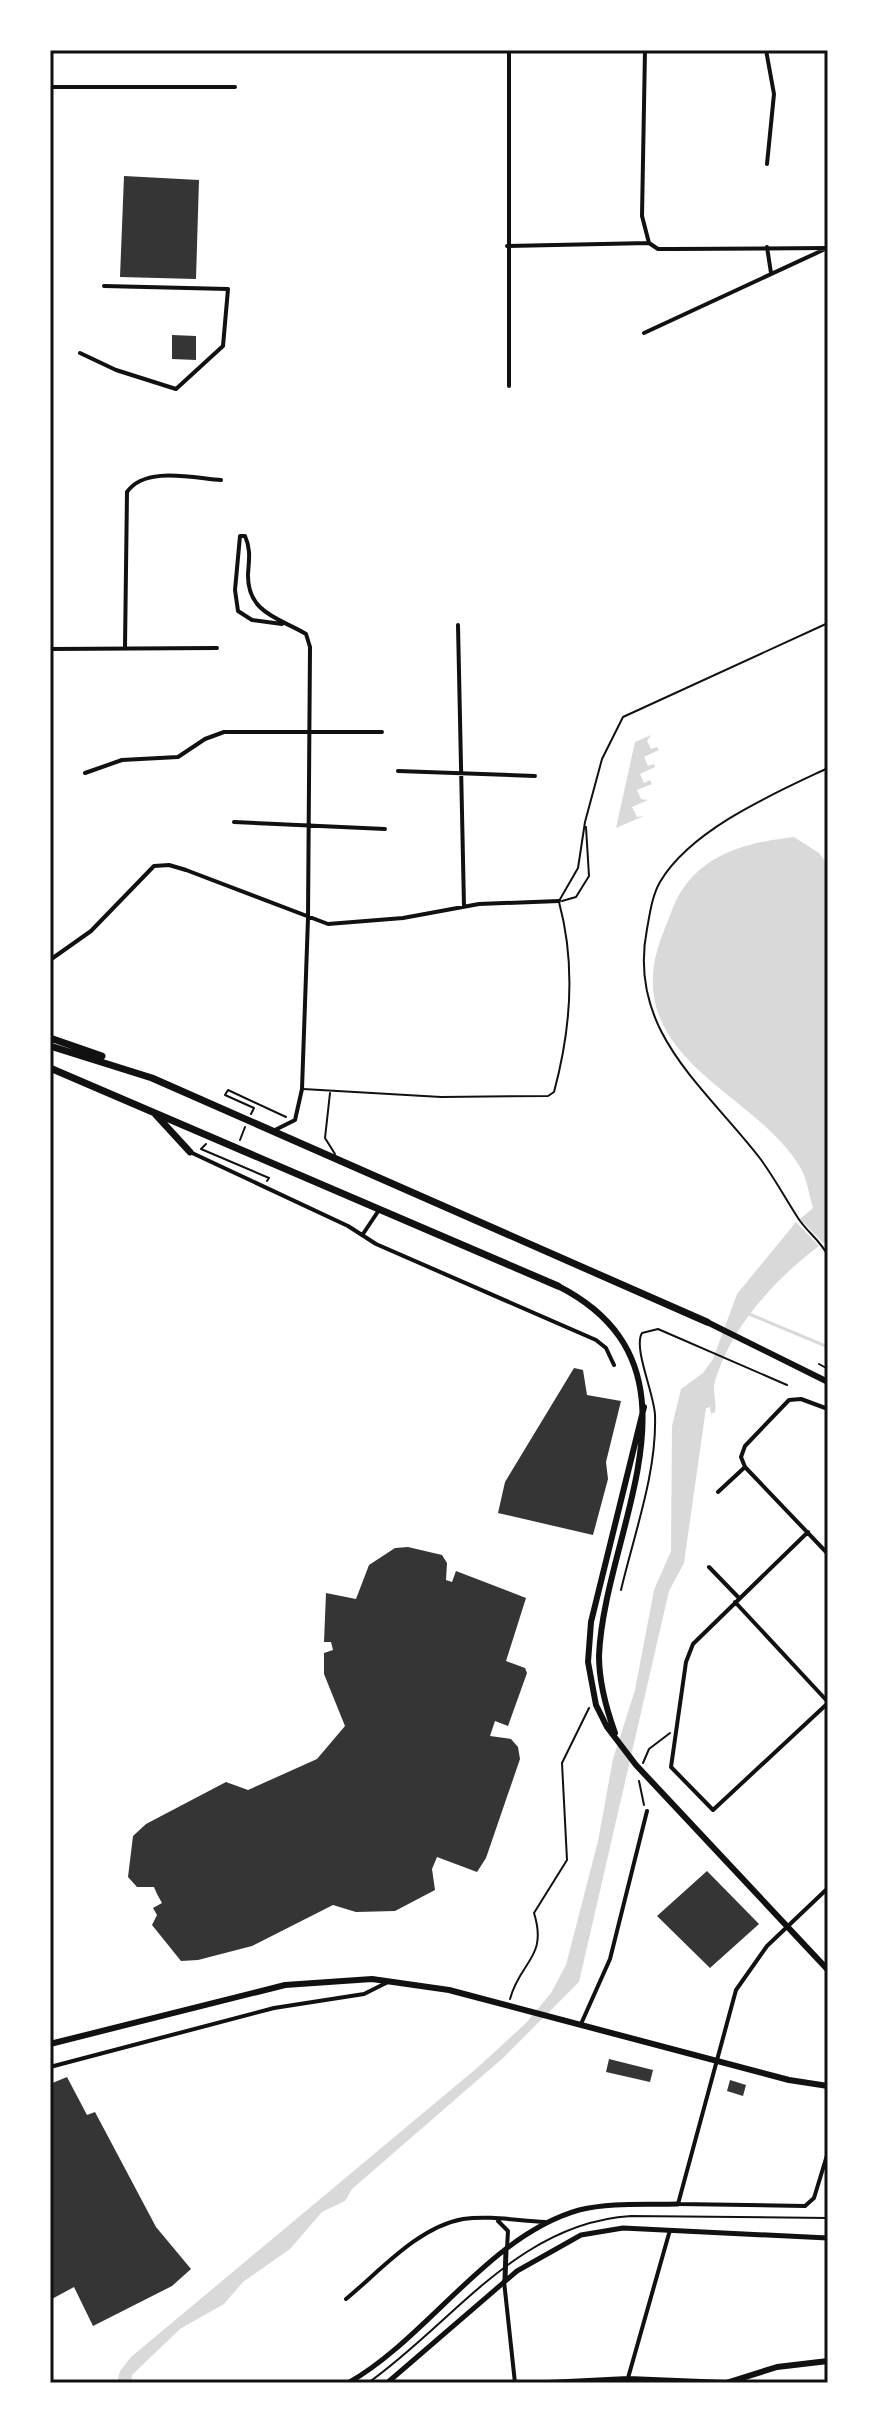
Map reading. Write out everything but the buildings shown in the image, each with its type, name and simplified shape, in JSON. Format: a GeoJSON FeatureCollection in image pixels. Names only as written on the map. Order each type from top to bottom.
{"type":"FeatureCollection","features":[{"type":"Feature","properties":{"kind":"highway"},"geometry":{"type":"LineString","coordinates":[[50,1038],[152,1078],[707,1322]]}},
{"type":"Feature","properties":{"kind":"highway"},"geometry":{"type":"LineString","coordinates":[[50,1046],[152,1078]]}},
{"type":"Feature","properties":{"kind":"highway"},"geometry":{"type":"LineString","coordinates":[[50,1068],[558,1286]]}},
{"type":"Feature","properties":{"kind":"highway"},"geometry":{"type":"LineString","coordinates":[[148,1108],[190,1152]]}},
{"type":"Feature","properties":{"kind":"main road"},"geometry":{"type":"LineString","coordinates":[[558,1286],[592,1308],[615,1334],[635,1369],[644,1407],[640,1464],[607,1605],[599,1656],[603,1695],[618,1740]]}},
{"type":"Feature","properties":{"kind":"main road"},"geometry":{"type":"LineString","coordinates":[[707,1322],[828,1382]]}},
{"type":"Feature","properties":{"kind":"main road"},"geometry":{"type":"LineString","coordinates":[[644,1407],[591,1622],[588,1662],[598,1708],[647,1777],[828,1970]]}},
{"type":"Feature","properties":{"kind":"main road"},"geometry":{"type":"LineString","coordinates":[[50,2044],[285,1985],[326,1979],[392,1980],[512,2005],[716,2060],[828,2086]]}},
{"type":"Feature","properties":{"kind":"main road"},"geometry":{"type":"LineString","coordinates":[[727,2383],[777,2367],[828,2361]]}},
{"type":"Feature","properties":{"kind":"street"},"geometry":{"type":"LineString","coordinates":[[509,50],[509,386]]}},
{"type":"Feature","properties":{"kind":"street"},"geometry":{"type":"LineString","coordinates":[[645,50],[642,216],[649,243]]}},
{"type":"Feature","properties":{"kind":"street"},"geometry":{"type":"LineString","coordinates":[[766,50],[774,94],[767,164]]}},
{"type":"Feature","properties":{"kind":"street"},"geometry":{"type":"LineString","coordinates":[[50,87],[235,87]]}},
{"type":"Feature","properties":{"kind":"street"},"geometry":{"type":"LineString","coordinates":[[507,246],[649,243],[658,249],[828,248]]}},
{"type":"Feature","properties":{"kind":"street"},"geometry":{"type":"LineString","coordinates":[[767,247],[771,274]]}},
{"type":"Feature","properties":{"kind":"street"},"geometry":{"type":"LineString","coordinates":[[644,333],[828,248]]}},
{"type":"Feature","properties":{"kind":"street"},"geometry":{"type":"LineString","coordinates":[[80,353],[116,370],[176,389],[223,346],[228,289],[104,286]]}},
{"type":"Feature","properties":{"kind":"street"},"geometry":{"type":"LineString","coordinates":[[125,647],[125,504],[133,484],[144,479],[221,480]]}},
{"type":"Feature","properties":{"kind":"street"},"geometry":{"type":"LineString","coordinates":[[273,1131],[291,1125],[298,1113],[302,1089],[308,918],[310,647],[306,634],[260,610],[252,598],[248,579],[250,546],[245,536],[240,536],[235,590],[238,611],[252,620],[282,624]]}},
{"type":"Feature","properties":{"kind":"street"},"geometry":{"type":"LineString","coordinates":[[458,625],[464,907]]}},
{"type":"Feature","properties":{"kind":"street"},"geometry":{"type":"LineString","coordinates":[[50,649],[217,648]]}},
{"type":"Feature","properties":{"kind":"street"},"geometry":{"type":"LineString","coordinates":[[85,773],[122,760],[178,757],[218,733],[382,732]]}},
{"type":"Feature","properties":{"kind":"street"},"geometry":{"type":"LineString","coordinates":[[398,771],[535,776]]}},
{"type":"Feature","properties":{"kind":"street"},"geometry":{"type":"LineString","coordinates":[[234,822],[385,829]]}},
{"type":"Feature","properties":{"kind":"street"},"geometry":{"type":"LineString","coordinates":[[50,960],[91,931],[154,866],[169,865],[186,870],[328,924],[357,924],[464,907],[559,901]]}},
{"type":"Feature","properties":{"kind":"street"},"geometry":{"type":"LineString","coordinates":[[190,1152],[363,1234],[376,1244],[602,1343],[614,1365]]}},
{"type":"Feature","properties":{"kind":"street"},"geometry":{"type":"LineString","coordinates":[[363,1234],[380,1209]]}},
{"type":"Feature","properties":{"kind":"street"},"geometry":{"type":"LineString","coordinates":[[828,1409],[801,1399],[789,1400],[745,1446],[741,1457],[745,1467],[828,1554]]}},
{"type":"Feature","properties":{"kind":"street"},"geometry":{"type":"LineString","coordinates":[[718,1492],[745,1467]]}},
{"type":"Feature","properties":{"kind":"street"},"geometry":{"type":"LineString","coordinates":[[709,1567],[737,1600],[828,1702],[713,1810],[671,1767],[674,1730],[688,1653],[701,1633],[737,1600],[808,1532]]}},
{"type":"Feature","properties":{"kind":"street"},"geometry":{"type":"LineString","coordinates":[[581,2024],[610,1959],[647,1811]]}},
{"type":"Feature","properties":{"kind":"street"},"geometry":{"type":"LineString","coordinates":[[678,2204],[716,2060],[741,1981],[756,1958],[828,1888]]}},
{"type":"Feature","properties":{"kind":"street"},"geometry":{"type":"LineString","coordinates":[[50,2067],[274,2008],[364,1994],[392,1980]]}},
{"type":"Feature","properties":{"kind":"street"},"geometry":{"type":"LineString","coordinates":[[348,2383],[393,2350],[506,2250],[549,2223],[593,2207],[678,2204],[781,2207],[812,2202],[828,2152]]}},
{"type":"Feature","properties":{"kind":"street"},"geometry":{"type":"LineString","coordinates":[[346,2299],[434,2229],[463,2219],[549,2223]]}},
{"type":"Feature","properties":{"kind":"street"},"geometry":{"type":"LineString","coordinates":[[492,2219],[508,2231],[504,2281],[515,2383]]}},
{"type":"Feature","properties":{"kind":"street"},"geometry":{"type":"LineString","coordinates":[[387,2383],[504,2281],[542,2254],[581,2235],[609,2229],[670,2229],[828,2238]]}},
{"type":"Feature","properties":{"kind":"street"},"geometry":{"type":"LineString","coordinates":[[628,2378],[670,2229]]}},
{"type":"Feature","properties":{"kind":"street"},"geometry":{"type":"LineString","coordinates":[[528,2383],[628,2378],[727,2383]]}},
{"type":"Feature","properties":{"kind":"lane"},"geometry":{"type":"LineString","coordinates":[[302,1089],[500,1098],[548,1096],[554,1092],[562,1062],[571,975],[570,947],[559,901],[578,868],[585,822],[602,759],[623,717],[828,623]]}},
{"type":"Feature","properties":{"kind":"lane"},"geometry":{"type":"LineString","coordinates":[[559,901],[576,897],[589,876],[585,822]]}},
{"type":"Feature","properties":{"kind":"lane"},"geometry":{"type":"LineString","coordinates":[[331,1091],[325,1138],[341,1161]]}},
{"type":"Feature","properties":{"kind":"lane"},"geometry":{"type":"LineString","coordinates":[[368,2383],[505,2266],[555,2233],[600,2219],[828,2218]]}},
{"type":"Feature","properties":{"kind":"path"},"geometry":{"type":"LineString","coordinates":[[828,768],[738,810],[686,854],[660,881],[653,900],[642,968],[649,1009],[674,1054],[761,1159],[799,1220],[823,1245],[828,1256]]}},
{"type":"Feature","properties":{"kind":"path"},"geometry":{"type":"LineString","coordinates":[[238,1143],[254,1108],[225,1095],[228,1090],[285,1115],[291,1125]]}},
{"type":"Feature","properties":{"kind":"path"},"geometry":{"type":"LineString","coordinates":[[218,1149],[204,1143],[201,1149],[269,1178],[263,1188]]}},
{"type":"Feature","properties":{"kind":"path"},"geometry":{"type":"LineString","coordinates":[[621,1590],[654,1432],[651,1385],[638,1340],[648,1329],[658,1329],[787,1385]]}},
{"type":"Feature","properties":{"kind":"path"},"geometry":{"type":"LineString","coordinates":[[819,1364],[828,1369]]}},
{"type":"Feature","properties":{"kind":"path"},"geometry":{"type":"LineString","coordinates":[[512,2005],[515,1981],[536,1955],[541,1934],[534,1913],[567,1860],[562,1763],[587,1708],[598,1708]]}},
{"type":"Feature","properties":{"kind":"shaded area"},"geometry":{"type":"Polygon","coordinates":[[[651,735],[647,741],[651,749],[657,747],[659,750],[644,757],[648,766],[654,764],[655,767],[640,774],[644,783],[650,780],[652,784],[637,790],[641,799],[648,800],[632,807],[637,817],[644,816],[616,828],[635,742],[651,735]]]}},
{"type":"Feature","properties":{"kind":"shaded area"},"geometry":{"type":"Polygon","coordinates":[[[794,837],[819,853],[828,865],[828,1241],[823,1243],[800,1219],[813,1208],[800,1167],[782,1143],[710,1080],[668,1034],[656,1007],[653,975],[657,950],[672,910],[693,877],[706,865],[738,848],[794,837]]]}},
{"type":"Feature","properties":{"kind":"shaded area"},"geometry":{"type":"Polygon","coordinates":[[[796,1222],[819,1246],[771,1289],[743,1324],[722,1361],[715,1381],[715,1412],[711,1414],[710,1407],[706,1408],[684,1563],[669,1591],[579,1982],[503,2058],[352,2189],[345,2201],[322,2212],[290,2249],[243,2282],[224,2304],[180,2329],[132,2375],[131,2383],[117,2383],[120,2371],[131,2357],[477,2068],[526,2023],[551,1993],[566,1965],[598,1841],[613,1759],[635,1690],[654,1590],[671,1551],[672,1426],[681,1389],[703,1373],[713,1359],[737,1294],[796,1222]]]}},
{"type":"Feature","properties":{"kind":"waterway"},"geometry":{"type":"LineString","coordinates":[[747,1313],[828,1347]]}}]}
